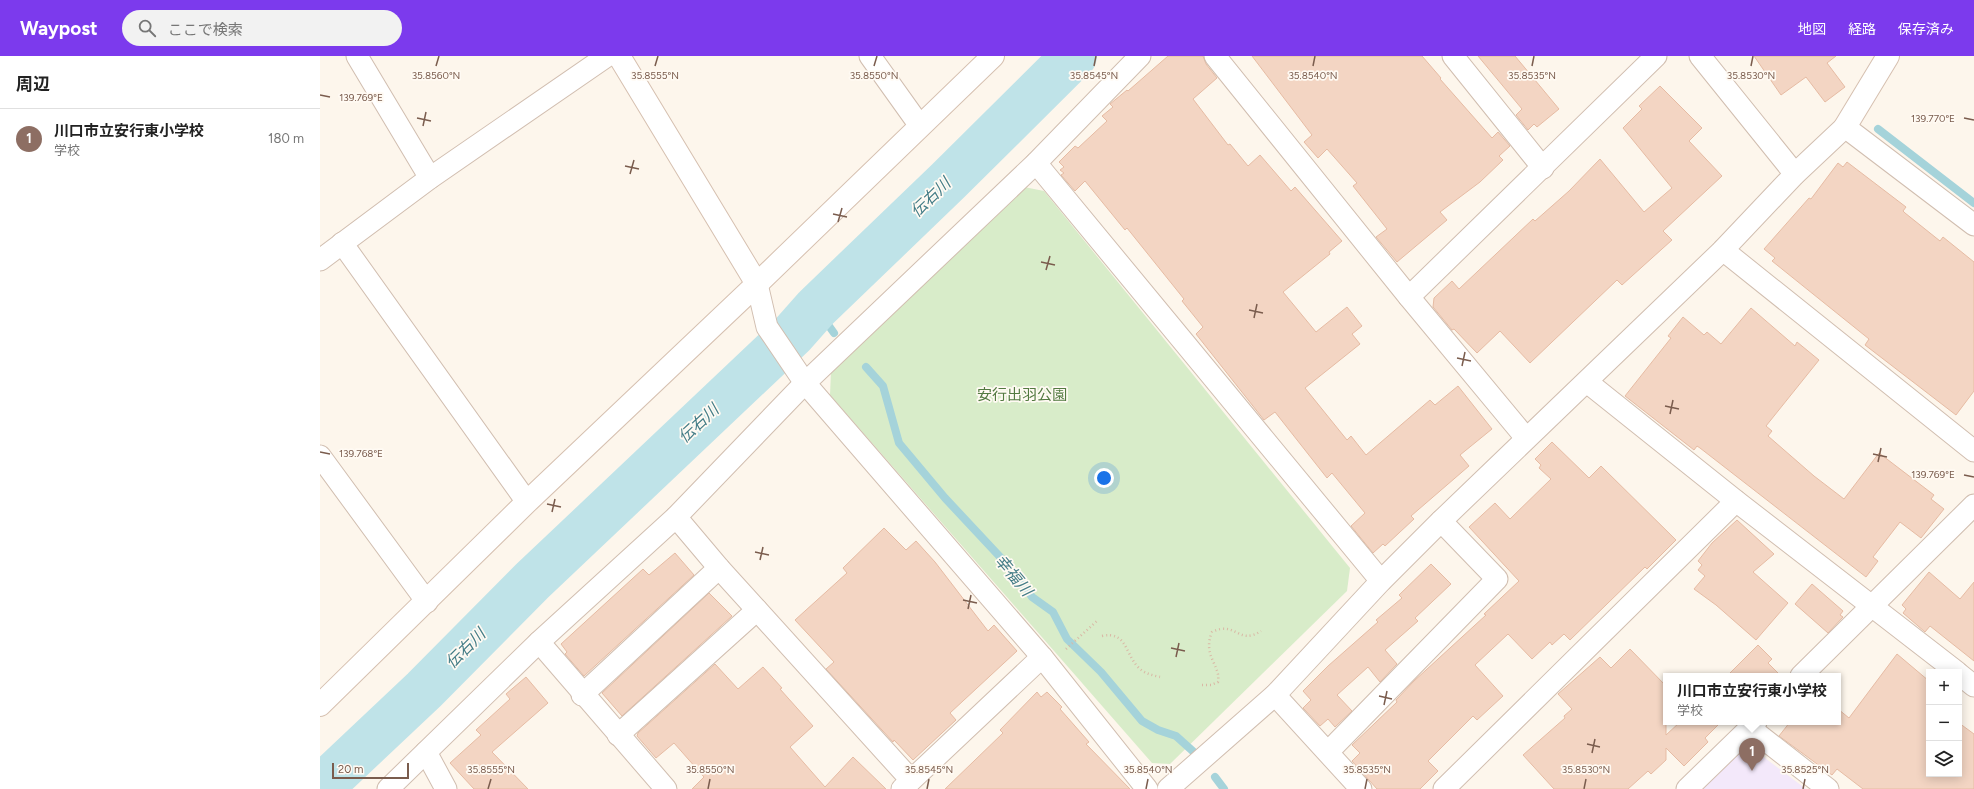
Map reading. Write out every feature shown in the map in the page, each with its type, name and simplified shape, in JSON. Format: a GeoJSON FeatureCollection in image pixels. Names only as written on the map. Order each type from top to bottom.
{"type":"FeatureCollection","features":[{"type":"Feature","properties":{"kind":"street"},"geometry":{"type":"LineString","coordinates":[[357,56],[430,178]]}},
{"type":"Feature","properties":{"kind":"street"},"geometry":{"type":"LineString","coordinates":[[320,260],[430,178],[607,56]]}},
{"type":"Feature","properties":{"kind":"street"},"geometry":{"type":"LineString","coordinates":[[618,56],[758,284],[767,327],[805,382],[1045,661],[1147,789]]}},
{"type":"Feature","properties":{"kind":"street"},"geometry":{"type":"LineString","coordinates":[[870,56],[920,126]]}},
{"type":"Feature","properties":{"kind":"street"},"geometry":{"type":"LineString","coordinates":[[320,705],[528,502],[758,284],[993,56]]}},
{"type":"Feature","properties":{"kind":"street"},"geometry":{"type":"LineString","coordinates":[[388,789],[539,642],[676,517],[805,382],[1036,163],[1140,56]]}},
{"type":"Feature","properties":{"kind":"street"},"geometry":{"type":"LineString","coordinates":[[1215,56],[1409,297],[1526,438]]}},
{"type":"Feature","properties":{"kind":"street"},"geometry":{"type":"LineString","coordinates":[[1453,56],[1543,168]]}},
{"type":"Feature","properties":{"kind":"street"},"geometry":{"type":"LineString","coordinates":[[1409,297],[1543,168],[1656,56]]}},
{"type":"Feature","properties":{"kind":"street"},"geometry":{"type":"LineString","coordinates":[[1700,56],[1795,174]]}},
{"type":"Feature","properties":{"kind":"street"},"geometry":{"type":"LineString","coordinates":[[1168,789],[1275,695],[1381,581],[1441,521],[1723,250],[1795,174],[1845,127],[1882,59]]}},
{"type":"Feature","properties":{"kind":"street"},"geometry":{"type":"LineString","coordinates":[[1845,127],[1974,225]]}},
{"type":"Feature","properties":{"kind":"street"},"geometry":{"type":"LineString","coordinates":[[1036,163],[1381,581]]}},
{"type":"Feature","properties":{"kind":"street"},"geometry":{"type":"LineString","coordinates":[[342,244],[528,502]]}},
{"type":"Feature","properties":{"kind":"street"},"geometry":{"type":"LineString","coordinates":[[1723,250],[1974,451]]}},
{"type":"Feature","properties":{"kind":"street"},"geometry":{"type":"LineString","coordinates":[[1587,382],[1736,502],[1872,605],[1953,669]]}},
{"type":"Feature","properties":{"kind":"street"},"geometry":{"type":"LineString","coordinates":[[320,456],[427,602]]}},
{"type":"Feature","properties":{"kind":"street"},"geometry":{"type":"LineString","coordinates":[[1444,789],[1736,502]]}},
{"type":"Feature","properties":{"kind":"street"},"geometry":{"type":"LineString","coordinates":[[1804,673],[1974,505]]}},
{"type":"Feature","properties":{"kind":"street"},"geometry":{"type":"LineString","coordinates":[[676,517],[907,784],[1045,661]]}},
{"type":"Feature","properties":{"kind":"street"},"geometry":{"type":"LineString","coordinates":[[1328,752],[1497,579],[1441,521]]}},
{"type":"Feature","properties":{"kind":"street"},"geometry":{"type":"LineString","coordinates":[[582,695],[719,568]]}},
{"type":"Feature","properties":{"kind":"street"},"geometry":{"type":"LineString","coordinates":[[618,735],[757,610]]}},
{"type":"Feature","properties":{"kind":"street"},"geometry":{"type":"LineString","coordinates":[[539,642],[582,695],[666,789]]}},
{"type":"Feature","properties":{"kind":"street"},"geometry":{"type":"LineString","coordinates":[[1962,676],[1974,686]]}},
{"type":"Feature","properties":{"kind":"street"},"geometry":{"type":"LineString","coordinates":[[1275,695],[1361,789]]}},
{"type":"Feature","properties":{"kind":"street"},"geometry":{"type":"LineString","coordinates":[[1687,789],[1753,725],[1828,789]]}},
{"type":"Feature","properties":{"kind":"street"},"geometry":{"type":"LineString","coordinates":[[426,752],[446,789]]}},
{"type":"Feature","properties":{"kind":"path"},"geometry":{"type":"LineString","coordinates":[[1045,661],[1097,621]]}},
{"type":"Feature","properties":{"kind":"path"},"geometry":{"type":"LineString","coordinates":[[1202,685],[1211,685],[1218,682],[1219,676],[1208,647],[1212,632],[1220,628],[1231,629],[1242,636],[1253,636],[1261,631]]}},
{"type":"Feature","properties":{"kind":"path"},"geometry":{"type":"LineString","coordinates":[[1102,636],[1115,636],[1121,639],[1138,666],[1145,673],[1160,677]]}},
{"type":"Feature","properties":{"kind":"shaded area"},"geometry":{"type":"Polygon","coordinates":[[[1740,752],[1757,752],[1806,789],[1703,789],[1740,752]]]}},
{"type":"Feature","properties":{"kind":"green space","name":"安行出羽公園"},"geometry":{"type":"Polygon","coordinates":[[[1024,187],[1044,191],[1350,568],[1347,591],[1170,764],[1152,763],[830,395],[831,371],[1024,187]]]}},
{"type":"Feature","properties":{"kind":"building"},"geometry":{"type":"Polygon","coordinates":[[[1168,56],[1203,56],[1206,64],[1217,78],[1193,99],[1228,145],[1230,144],[1248,166],[1260,155],[1291,191],[1295,187],[1342,241],[1329,252],[1330,254],[1283,292],[1316,332],[1347,307],[1362,326],[1352,334],[1360,344],[1305,388],[1347,440],[1351,436],[1366,455],[1430,400],[1435,405],[1458,386],[1492,429],[1460,455],[1469,466],[1411,516],[1414,519],[1385,546],[1383,544],[1373,553],[1351,526],[1365,513],[1332,473],[1327,478],[1275,412],[1264,420],[1196,334],[1203,327],[1182,301],[1184,299],[1127,228],[1125,230],[1085,181],[1075,191],[1061,175],[1064,173],[1060,170],[1064,167],[1059,162],[1075,146],[1078,148],[1107,121],[1102,116],[1113,107],[1110,104],[1127,90],[1128,91],[1168,56]]]}},
{"type":"Feature","properties":{"kind":"building"},"geometry":{"type":"Polygon","coordinates":[[[1252,56],[1422,56],[1441,78],[1440,79],[1492,138],[1498,132],[1510,146],[1499,156],[1503,160],[1480,182],[1440,212],[1447,220],[1397,262],[1376,237],[1387,229],[1353,186],[1357,183],[1327,149],[1318,158],[1304,142],[1312,135],[1252,56]]]}},
{"type":"Feature","properties":{"kind":"building"},"geometry":{"type":"Polygon","coordinates":[[[1478,56],[1515,56],[1559,109],[1537,127],[1534,124],[1528,130],[1516,115],[1522,109],[1478,56]]]}},
{"type":"Feature","properties":{"kind":"building"},"geometry":{"type":"Polygon","coordinates":[[[1754,56],[1836,56],[1827,63],[1845,87],[1825,102],[1806,77],[1781,95],[1754,56]]]}},
{"type":"Feature","properties":{"kind":"building"},"geometry":{"type":"Polygon","coordinates":[[[1660,86],[1702,128],[1689,141],[1722,176],[1663,231],[1672,240],[1622,285],[1617,280],[1530,363],[1500,331],[1477,353],[1454,329],[1452,330],[1433,307],[1434,298],[1452,281],[1459,289],[1533,219],[1535,221],[1569,191],[1600,159],[1644,212],[1672,188],[1623,128],[1642,109],[1639,106],[1660,86]]]}},
{"type":"Feature","properties":{"kind":"building"},"geometry":{"type":"Polygon","coordinates":[[[1847,162],[1906,207],[1903,211],[1905,213],[1940,241],[1943,237],[1974,262],[1974,391],[1956,415],[1865,345],[1869,339],[1772,261],[1775,258],[1764,249],[1809,198],[1811,199],[1838,163],[1843,167],[1847,162]]]}},
{"type":"Feature","properties":{"kind":"building"},"geometry":{"type":"Polygon","coordinates":[[[1751,308],[1795,346],[1797,342],[1819,360],[1766,426],[1772,431],[1768,436],[1814,476],[1844,499],[1879,453],[1934,495],[1931,499],[1944,509],[1921,538],[1900,522],[1873,557],[1878,561],[1866,577],[1700,448],[1697,446],[1694,450],[1625,396],[1671,338],[1668,336],[1683,317],[1704,335],[1707,332],[1721,344],[1751,308]]]}},
{"type":"Feature","properties":{"kind":"building"},"geometry":{"type":"Polygon","coordinates":[[[1552,442],[1589,478],[1601,466],[1676,540],[1647,569],[1645,567],[1570,640],[1564,634],[1552,645],[1550,642],[1532,659],[1508,634],[1475,665],[1503,696],[1477,720],[1473,716],[1428,761],[1438,771],[1420,789],[1377,789],[1352,761],[1360,753],[1352,745],[1397,702],[1396,700],[1414,681],[1486,615],[1484,614],[1519,581],[1469,527],[1495,503],[1510,519],[1551,479],[1539,468],[1541,465],[1535,459],[1552,442]]]}},
{"type":"Feature","properties":{"kind":"building"},"geometry":{"type":"Polygon","coordinates":[[[1737,520],[1774,554],[1753,572],[1788,603],[1756,640],[1716,605],[1694,589],[1705,576],[1698,570],[1702,565],[1698,561],[1712,543],[1737,520]]]}},
{"type":"Feature","properties":{"kind":"building"},"geometry":{"type":"Polygon","coordinates":[[[884,528],[906,550],[916,541],[935,562],[988,631],[994,625],[1017,651],[950,713],[956,720],[913,760],[894,740],[893,742],[826,669],[834,662],[795,620],[847,573],[843,568],[884,528]]]}},
{"type":"Feature","properties":{"kind":"building"},"geometry":{"type":"Polygon","coordinates":[[[675,553],[694,575],[584,676],[565,654],[567,652],[561,644],[643,569],[649,575],[675,553]]]}},
{"type":"Feature","properties":{"kind":"building"},"geometry":{"type":"Polygon","coordinates":[[[1431,564],[1451,584],[1415,618],[1418,621],[1385,650],[1397,664],[1380,682],[1368,667],[1337,695],[1352,711],[1335,727],[1328,719],[1320,726],[1303,708],[1311,700],[1303,691],[1328,666],[1378,622],[1376,620],[1402,598],[1399,595],[1431,564]]]}},
{"type":"Feature","properties":{"kind":"building"},"geometry":{"type":"Polygon","coordinates":[[[1929,572],[1960,599],[1974,582],[1974,661],[1930,626],[1925,632],[1903,613],[1906,609],[1902,605],[1929,572]]]}},
{"type":"Feature","properties":{"kind":"building"},"geometry":{"type":"Polygon","coordinates":[[[1812,584],[1843,611],[1840,615],[1843,617],[1828,633],[1795,604],[1812,584]]]}},
{"type":"Feature","properties":{"kind":"building"},"geometry":{"type":"Polygon","coordinates":[[[709,593],[732,616],[622,716],[602,693],[709,593]]]}},
{"type":"Feature","properties":{"kind":"building"},"geometry":{"type":"Polygon","coordinates":[[[1758,645],[1772,659],[1768,663],[1778,673],[1730,673],[1758,645]]]}},
{"type":"Feature","properties":{"kind":"building"},"geometry":{"type":"Polygon","coordinates":[[[1630,649],[1663,683],[1663,725],[1666,725],[1666,735],[1677,725],[1718,725],[1705,738],[1708,742],[1684,766],[1666,748],[1666,760],[1651,774],[1648,771],[1628,789],[1554,789],[1523,755],[1565,718],[1564,716],[1572,709],[1558,694],[1600,657],[1611,668],[1630,649]]]}},
{"type":"Feature","properties":{"kind":"building"},"geometry":{"type":"Polygon","coordinates":[[[1897,654],[1926,678],[1926,777],[1962,777],[1962,725],[1974,734],[1974,789],[1863,789],[1837,769],[1832,775],[1779,736],[1788,725],[1841,725],[1841,711],[1849,718],[1897,654]]]}},
{"type":"Feature","properties":{"kind":"building"},"geometry":{"type":"Polygon","coordinates":[[[715,664],[738,689],[763,667],[782,688],[780,689],[813,726],[790,747],[825,787],[853,757],[886,789],[692,789],[704,777],[674,743],[656,758],[637,736],[638,733],[715,664]]]}},
{"type":"Feature","properties":{"kind":"building"},"geometry":{"type":"Polygon","coordinates":[[[526,677],[548,703],[492,752],[528,789],[474,789],[450,763],[481,735],[476,730],[510,699],[506,694],[526,677]]]}},
{"type":"Feature","properties":{"kind":"building"},"geometry":{"type":"Polygon","coordinates":[[[1037,692],[1041,697],[1047,692],[1062,707],[1060,709],[1089,742],[1086,744],[1130,789],[945,789],[1003,733],[1000,730],[1037,692]]]}},
{"type":"Feature","properties":{"kind":"waterway","name":"伝右川"},"geometry":{"type":"LineString","coordinates":[[320,788],[424,690],[532,581],[793,334],[816,308],[948,181],[1074,56]]}},
{"type":"Feature","properties":{"kind":"waterway"},"geometry":{"type":"LineString","coordinates":[[1878,129],[1974,203]]}},
{"type":"Feature","properties":{"kind":"waterway","name":"幸福川"},"geometry":{"type":"LineString","coordinates":[[816,308],[834,333]]}},
{"type":"Feature","properties":{"kind":"waterway","name":"幸福川"},"geometry":{"type":"LineString","coordinates":[[866,367],[883,386],[899,443],[945,498],[1017,575],[1032,597],[1053,612],[1067,639],[1101,672],[1142,721],[1158,730],[1176,736],[1196,754]]}},
{"type":"Feature","properties":{"kind":"waterway","name":"幸福川"},"geometry":{"type":"LineString","coordinates":[[1215,777],[1224,789]]}},
{"type":"Feature","properties":{"kind":"place","name":"川口市立安行東小学校"},"geometry":{"type":"Point","coordinates":[1752,771]}}]}
